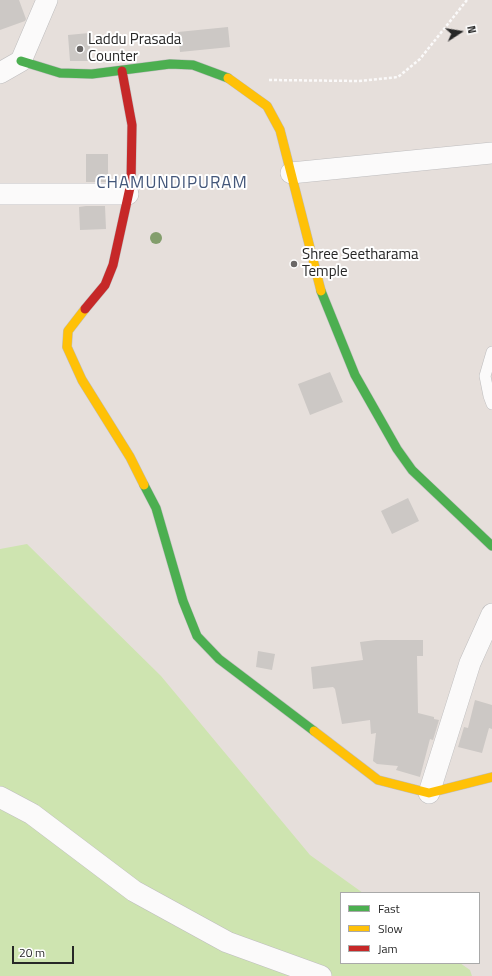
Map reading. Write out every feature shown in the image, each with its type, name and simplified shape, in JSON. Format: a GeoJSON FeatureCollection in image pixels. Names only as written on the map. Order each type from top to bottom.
{"type":"FeatureCollection","features":[{"type":"Feature","properties":{"kind":"street"},"geometry":{"type":"LineString","coordinates":[[0,73],[22,61],[47,0]]}},
{"type":"Feature","properties":{"kind":"street"},"geometry":{"type":"LineString","coordinates":[[22,61],[60,73],[92,74],[170,64],[193,65],[232,79],[267,106],[280,130],[323,299],[355,374],[397,449],[412,470],[492,546]]}},
{"type":"Feature","properties":{"kind":"street"},"geometry":{"type":"LineString","coordinates":[[122,71],[132,125],[133,147],[131,183],[113,265],[105,285],[68,331],[67,347],[82,380],[130,457],[156,508],[183,601],[197,636],[219,660],[378,780],[428,793],[492,777]]}},
{"type":"Feature","properties":{"kind":"street"},"geometry":{"type":"LineString","coordinates":[[291,173],[492,153]]}},
{"type":"Feature","properties":{"kind":"street"},"geometry":{"type":"LineString","coordinates":[[0,194],[128,194]]}},
{"type":"Feature","properties":{"kind":"street"},"geometry":{"type":"LineString","coordinates":[[428,793],[470,663],[492,614]]}},
{"type":"Feature","properties":{"kind":"street"},"geometry":{"type":"LineString","coordinates":[[0,797],[32,814],[134,891],[227,942],[321,976]]}},
{"type":"Feature","properties":{"kind":"lane"},"geometry":{"type":"LineString","coordinates":[[492,352],[485,376],[492,404]]}},
{"type":"Feature","properties":{"kind":"path"},"geometry":{"type":"LineString","coordinates":[[252,94],[267,80],[359,81],[398,77],[420,59],[467,0]]}},
{"type":"Feature","properties":{"kind":"green space"},"geometry":{"type":"Polygon","coordinates":[[[27,544],[161,676],[310,855],[362,892],[340,892],[340,964],[461,964],[470,970],[472,976],[0,976],[0,549],[27,544]]]}},
{"type":"Feature","properties":{"kind":"building"},"geometry":{"type":"Polygon","coordinates":[[[0,0],[19,0],[26,19],[25,21],[0,30],[0,0]]]}},
{"type":"Feature","properties":{"kind":"building"},"geometry":{"type":"Polygon","coordinates":[[[228,27],[230,47],[180,52],[178,32],[228,27]]]}},
{"type":"Feature","properties":{"kind":"building","name":"Laddu Prasada Counter"},"geometry":{"type":"Polygon","coordinates":[[[89,33],[91,61],[70,61],[68,35],[89,33]]]}},
{"type":"Feature","properties":{"kind":"building"},"geometry":{"type":"Polygon","coordinates":[[[86,154],[108,154],[108,182],[86,182],[86,154]]]}},
{"type":"Feature","properties":{"kind":"building"},"geometry":{"type":"Polygon","coordinates":[[[105,206],[106,229],[80,230],[79,207],[105,206]]]}},
{"type":"Feature","properties":{"kind":"building"},"geometry":{"type":"Polygon","coordinates":[[[330,372],[343,402],[310,415],[298,384],[330,372]]]}},
{"type":"Feature","properties":{"kind":"building"},"geometry":{"type":"Polygon","coordinates":[[[408,498],[419,521],[392,534],[381,511],[408,498]]]}},
{"type":"Feature","properties":{"kind":"building"},"geometry":{"type":"Polygon","coordinates":[[[376,640],[423,640],[423,656],[417,656],[418,713],[434,717],[434,719],[439,720],[433,740],[430,739],[420,777],[396,770],[398,766],[377,764],[373,761],[376,733],[371,734],[370,720],[342,724],[335,689],[333,687],[313,689],[311,667],[363,660],[360,642],[376,640]]]}},
{"type":"Feature","properties":{"kind":"building"},"geometry":{"type":"Polygon","coordinates":[[[258,651],[275,654],[272,670],[256,667],[258,651]]]}},
{"type":"Feature","properties":{"kind":"building"},"geometry":{"type":"Polygon","coordinates":[[[475,700],[492,705],[492,729],[489,728],[482,753],[458,747],[464,727],[468,728],[475,700]]]}},
{"type":"Feature","properties":{"kind":"traffic: fast"},"geometry":{"type":"LineString","coordinates":[[21,61],[60,73],[92,74],[170,64],[193,65],[228,78]]}},
{"type":"Feature","properties":{"kind":"traffic: fast"},"geometry":{"type":"LineString","coordinates":[[321,291],[355,375],[397,449],[412,470],[492,546]]}},
{"type":"Feature","properties":{"kind":"traffic: fast"},"geometry":{"type":"LineString","coordinates":[[144,485],[156,508],[183,601],[197,636],[219,659],[314,731]]}},
{"type":"Feature","properties":{"kind":"traffic: slow"},"geometry":{"type":"LineString","coordinates":[[228,78],[267,106],[280,130],[321,291]]}},
{"type":"Feature","properties":{"kind":"traffic: slow"},"geometry":{"type":"LineString","coordinates":[[85,309],[68,331],[67,347],[82,380],[130,457],[144,485]]}},
{"type":"Feature","properties":{"kind":"traffic: slow"},"geometry":{"type":"LineString","coordinates":[[314,731],[378,780],[429,793],[492,777]]}},
{"type":"Feature","properties":{"kind":"traffic: jam"},"geometry":{"type":"LineString","coordinates":[[85,309],[105,285],[113,265],[131,183],[132,125],[122,71]]}},
{"type":"Feature","properties":{"kind":"place","name":"Laddu Prasada Counter"},"geometry":{"type":"Point","coordinates":[80,49]}},
{"type":"Feature","properties":{"kind":"place","name":"Shree Seetharama Temple"},"geometry":{"type":"Point","coordinates":[294,264]}},
{"type":"Feature","properties":{"kind":"district","name":"CHAMUNDIPURAM"},"geometry":{"type":"Point","coordinates":[172,184]}}]}
